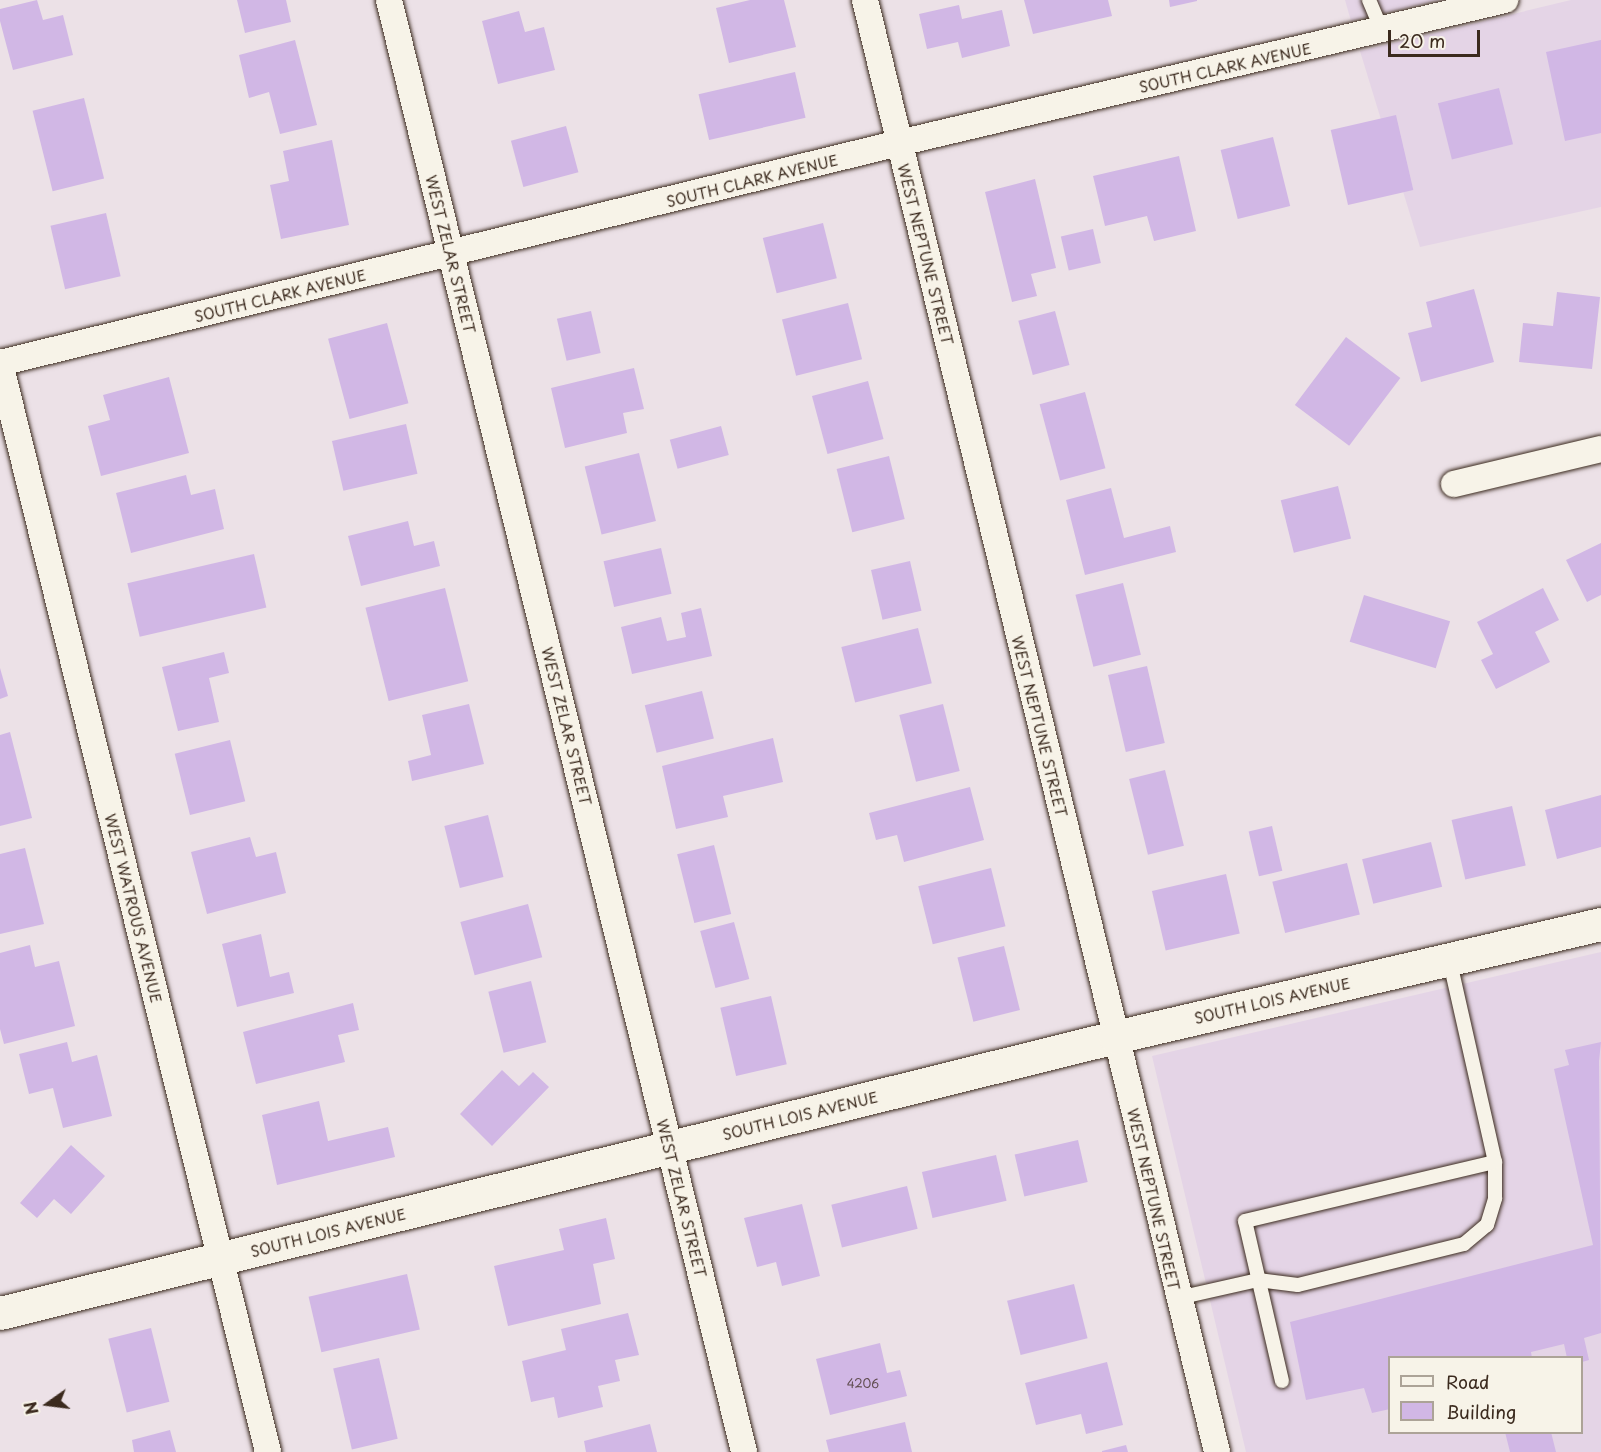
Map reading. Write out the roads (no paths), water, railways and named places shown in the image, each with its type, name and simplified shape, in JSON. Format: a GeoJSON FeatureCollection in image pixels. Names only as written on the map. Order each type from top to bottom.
{"type":"FeatureCollection","features":[{"type":"Feature","properties":{"kind":"street","name":"WEST ZELAR STREET"},"geometry":{"type":"LineString","coordinates":[[389,0],[744,1452]]}},
{"type":"Feature","properties":{"kind":"street","name":"WEST NEPTUNE STREET"},"geometry":{"type":"LineString","coordinates":[[865,0],[1217,1452]]}},
{"type":"Feature","properties":{"kind":"street","name":"SOUTH CLARK AVENUE"},"geometry":{"type":"LineString","coordinates":[[0,363],[899,143],[1505,0]]}},
{"type":"Feature","properties":{"kind":"street","name":"WEST WATROUS AVENUE"},"geometry":{"type":"LineString","coordinates":[[0,363],[268,1452]]}},
{"type":"Feature","properties":{"kind":"street"},"geometry":{"type":"LineString","coordinates":[[1454,484],[1601,449]]}},
{"type":"Feature","properties":{"kind":"street","name":"SOUTH LOIS AVENUE"},"geometry":{"type":"LineString","coordinates":[[0,1313],[1115,1036],[1601,924]]}},
{"type":"Feature","properties":{"kind":"lane"},"geometry":{"type":"LineString","coordinates":[[1369,0],[1382,30]]}},
{"type":"Feature","properties":{"kind":"lane"},"geometry":{"type":"LineString","coordinates":[[1178,1298],[1258,1280],[1298,1285],[1464,1244],[1487,1225],[1495,1198],[1495,1162],[1449,958]]}},
{"type":"Feature","properties":{"kind":"lane"},"geometry":{"type":"LineString","coordinates":[[1282,1381],[1245,1221],[1495,1162]]}}]}
